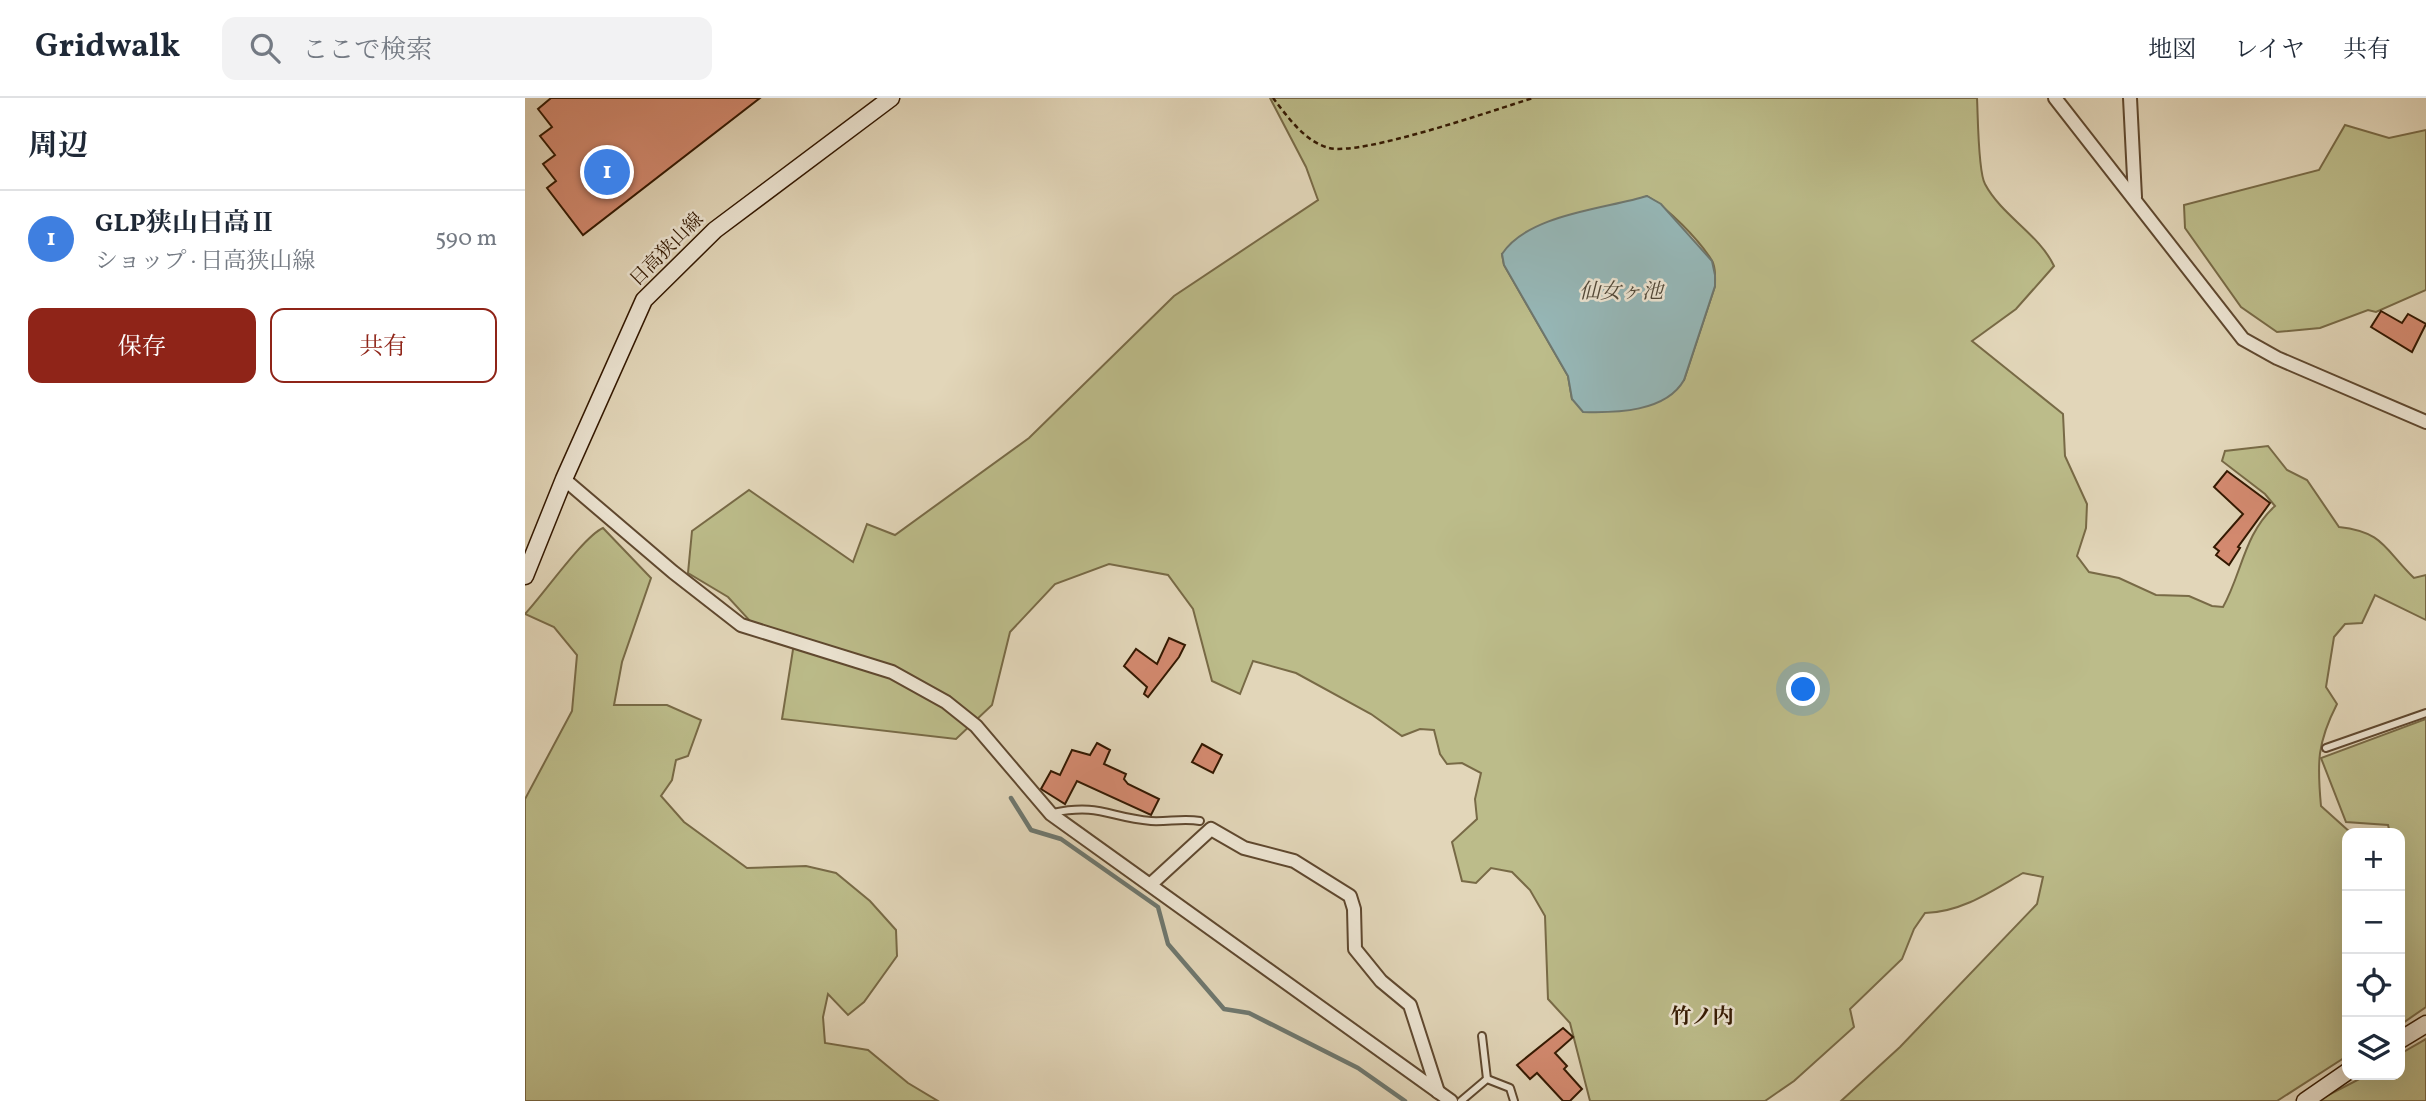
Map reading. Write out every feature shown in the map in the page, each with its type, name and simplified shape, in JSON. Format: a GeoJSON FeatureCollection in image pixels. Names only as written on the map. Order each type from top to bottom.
{"type":"FeatureCollection","features":[{"type":"Feature","properties":{"kind":"main road","name":"日高狭山線"},"geometry":{"type":"LineString","coordinates":[[525,576],[564,479],[644,300],[715,230],[891,98]]}},
{"type":"Feature","properties":{"kind":"main road"},"geometry":{"type":"LineString","coordinates":[[2405,1037],[2426,1024]]}},
{"type":"Feature","properties":{"kind":"main road"},"geometry":{"type":"LineString","coordinates":[[2305,1101],[2342,1075]]}},
{"type":"Feature","properties":{"kind":"street"},"geometry":{"type":"LineString","coordinates":[[2055,98],[2135,197],[2243,339],[2277,358],[2426,422]]}},
{"type":"Feature","properties":{"kind":"street"},"geometry":{"type":"LineString","coordinates":[[2130,98],[2135,197]]}},
{"type":"Feature","properties":{"kind":"street"},"geometry":{"type":"LineString","coordinates":[[564,479],[673,572],[741,625],[892,672],[946,702],[977,726],[1051,814],[1451,1101]]}},
{"type":"Feature","properties":{"kind":"street"},"geometry":{"type":"LineString","coordinates":[[1200,821],[1244,848],[1294,861],[1350,896],[1354,909],[1355,949],[1381,981],[1410,1006],[1438,1093]]}},
{"type":"Feature","properties":{"kind":"street"},"geometry":{"type":"LineString","coordinates":[[1151,884],[1211,829]]}},
{"type":"Feature","properties":{"kind":"lane"},"geometry":{"type":"LineString","coordinates":[[2326,748],[2426,713]]}},
{"type":"Feature","properties":{"kind":"lane"},"geometry":{"type":"LineString","coordinates":[[1051,814],[1086,808],[1136,820],[1184,818],[1200,821]]}},
{"type":"Feature","properties":{"kind":"lane"},"geometry":{"type":"LineString","coordinates":[[1482,1036],[1487,1079]]}},
{"type":"Feature","properties":{"kind":"lane"},"geometry":{"type":"LineString","coordinates":[[1461,1101],[1487,1079]]}},
{"type":"Feature","properties":{"kind":"lane"},"geometry":{"type":"LineString","coordinates":[[1487,1079],[1510,1088],[1514,1101]]}},
{"type":"Feature","properties":{"kind":"path"},"geometry":{"type":"LineString","coordinates":[[1273,98],[1290,120],[1311,139],[1329,148],[1351,148],[1423,131],[1533,98]]}},
{"type":"Feature","properties":{"kind":"green space"},"geometry":{"type":"Polygon","coordinates":[[[1270,98],[1977,98],[1980,156],[1985,184],[2001,206],[2039,244],[2054,266],[2016,309],[1972,341],[2063,414],[2065,456],[2087,504],[2086,528],[2077,556],[2089,572],[2119,578],[2156,595],[2189,596],[2212,606],[2223,607],[2256,529],[2275,506],[2265,494],[2222,461],[2225,451],[2268,446],[2287,470],[2307,480],[2339,527],[2354,529],[2375,538],[2414,578],[2426,575],[2426,620],[2375,595],[2362,623],[2345,624],[2334,637],[2326,687],[2337,704],[2322,742],[2319,777],[2321,806],[2345,828],[2342,828],[2342,1059],[2277,1101],[1841,1101],[1900,1047],[2037,904],[2043,877],[2023,873],[1964,905],[1925,913],[1914,929],[1902,959],[1850,1009],[1854,1027],[1794,1081],[1765,1101],[1590,1101],[1570,1023],[1548,999],[1545,916],[1530,890],[1512,872],[1491,868],[1476,883],[1462,881],[1452,842],[1477,819],[1475,799],[1481,773],[1462,763],[1447,764],[1440,754],[1434,730],[1420,729],[1402,736],[1371,714],[1296,673],[1253,661],[1240,694],[1212,681],[1193,609],[1168,575],[1109,564],[1055,584],[1010,632],[992,705],[956,739],[782,719],[795,637],[750,621],[728,597],[688,573],[692,531],[749,490],[853,562],[867,524],[895,535],[1029,438],[1174,296],[1318,200],[1306,167],[1270,98]],[[1647,196],[1502,254],[1504,265],[1568,376],[1572,399],[1684,380],[1715,286],[1714,268],[1711,259],[1691,233],[1647,196]]]}},
{"type":"Feature","properties":{"kind":"green space"},"geometry":{"type":"Polygon","coordinates":[[[2345,125],[2389,138],[2426,130],[2426,290],[2376,312],[2368,310],[2320,328],[2277,332],[2241,307],[2185,228],[2184,205],[2319,170],[2345,125]]]}},
{"type":"Feature","properties":{"kind":"green space"},"geometry":{"type":"Polygon","coordinates":[[[603,528],[651,578],[622,662],[614,705],[667,705],[701,720],[688,756],[676,760],[672,780],[661,796],[684,822],[747,868],[806,866],[836,873],[870,901],[896,930],[897,956],[864,1002],[848,1015],[828,994],[823,1017],[825,1043],[868,1050],[908,1083],[938,1101],[525,1101],[525,799],[572,711],[577,655],[554,627],[525,614],[585,542],[603,528]]]}},
{"type":"Feature","properties":{"kind":"green space"},"geometry":{"type":"Polygon","coordinates":[[[2426,719],[2426,1007],[2405,1022],[2405,828],[2346,822],[2321,758],[2426,719]]]}},
{"type":"Feature","properties":{"kind":"green space"},"geometry":{"type":"Polygon","coordinates":[[[2426,1039],[2426,1101],[2317,1101],[2357,1080],[2405,1080],[2405,1051],[2426,1039]]]}},
{"type":"Feature","properties":{"kind":"water","name":"仙女ヶ池"},"geometry":{"type":"Polygon","coordinates":[[[1647,196],[1661,204],[1712,261],[1715,286],[1684,380],[1676,391],[1665,399],[1639,408],[1583,412],[1572,399],[1568,376],[1504,265],[1502,254],[1514,241],[1548,221],[1647,196]]]}},
{"type":"Feature","properties":{"kind":"building"},"geometry":{"type":"Polygon","coordinates":[[[551,98],[760,98],[583,235],[547,188],[556,181],[543,164],[555,155],[540,136],[552,127],[538,109],[551,98]]]}},
{"type":"Feature","properties":{"kind":"building"},"geometry":{"type":"Polygon","coordinates":[[[2381,311],[2402,323],[2408,314],[2426,324],[2412,352],[2371,327],[2381,311]]]}},
{"type":"Feature","properties":{"kind":"building"},"geometry":{"type":"Polygon","coordinates":[[[2227,471],[2270,503],[2238,547],[2240,548],[2229,565],[2216,555],[2219,551],[2214,547],[2243,514],[2214,487],[2227,471]]]}},
{"type":"Feature","properties":{"kind":"building"},"geometry":{"type":"Polygon","coordinates":[[[1169,638],[1185,645],[1148,697],[1144,694],[1147,687],[1124,666],[1136,649],[1157,664],[1169,638]]]}},
{"type":"Feature","properties":{"kind":"building"},"geometry":{"type":"Polygon","coordinates":[[[1097,743],[1110,750],[1104,764],[1126,774],[1124,779],[1128,784],[1159,799],[1151,815],[1077,781],[1065,804],[1041,789],[1051,771],[1060,775],[1072,750],[1090,755],[1097,743]]]}},
{"type":"Feature","properties":{"kind":"building"},"geometry":{"type":"Polygon","coordinates":[[[1202,744],[1222,755],[1213,773],[1192,762],[1202,744]]]}},
{"type":"Feature","properties":{"kind":"building"},"geometry":{"type":"Polygon","coordinates":[[[1563,1028],[1573,1037],[1555,1053],[1567,1066],[1564,1069],[1582,1089],[1570,1101],[1563,1101],[1537,1073],[1530,1079],[1517,1065],[1563,1028]]]}},
{"type":"Feature","properties":{"kind":"waterway"},"geometry":{"type":"LineString","coordinates":[[1011,798],[1031,830],[1061,839],[1158,907],[1168,944],[1224,1009],[1249,1013],[1358,1068],[1405,1101]]}},
{"type":"Feature","properties":{"kind":"place","name":"GLP狭山日高Ⅱ"},"geometry":{"type":"Point","coordinates":[607,172]}},
{"type":"Feature","properties":{"kind":"district","name":"竹ノ内"},"geometry":{"type":"Point","coordinates":[1702,1017]}}]}
